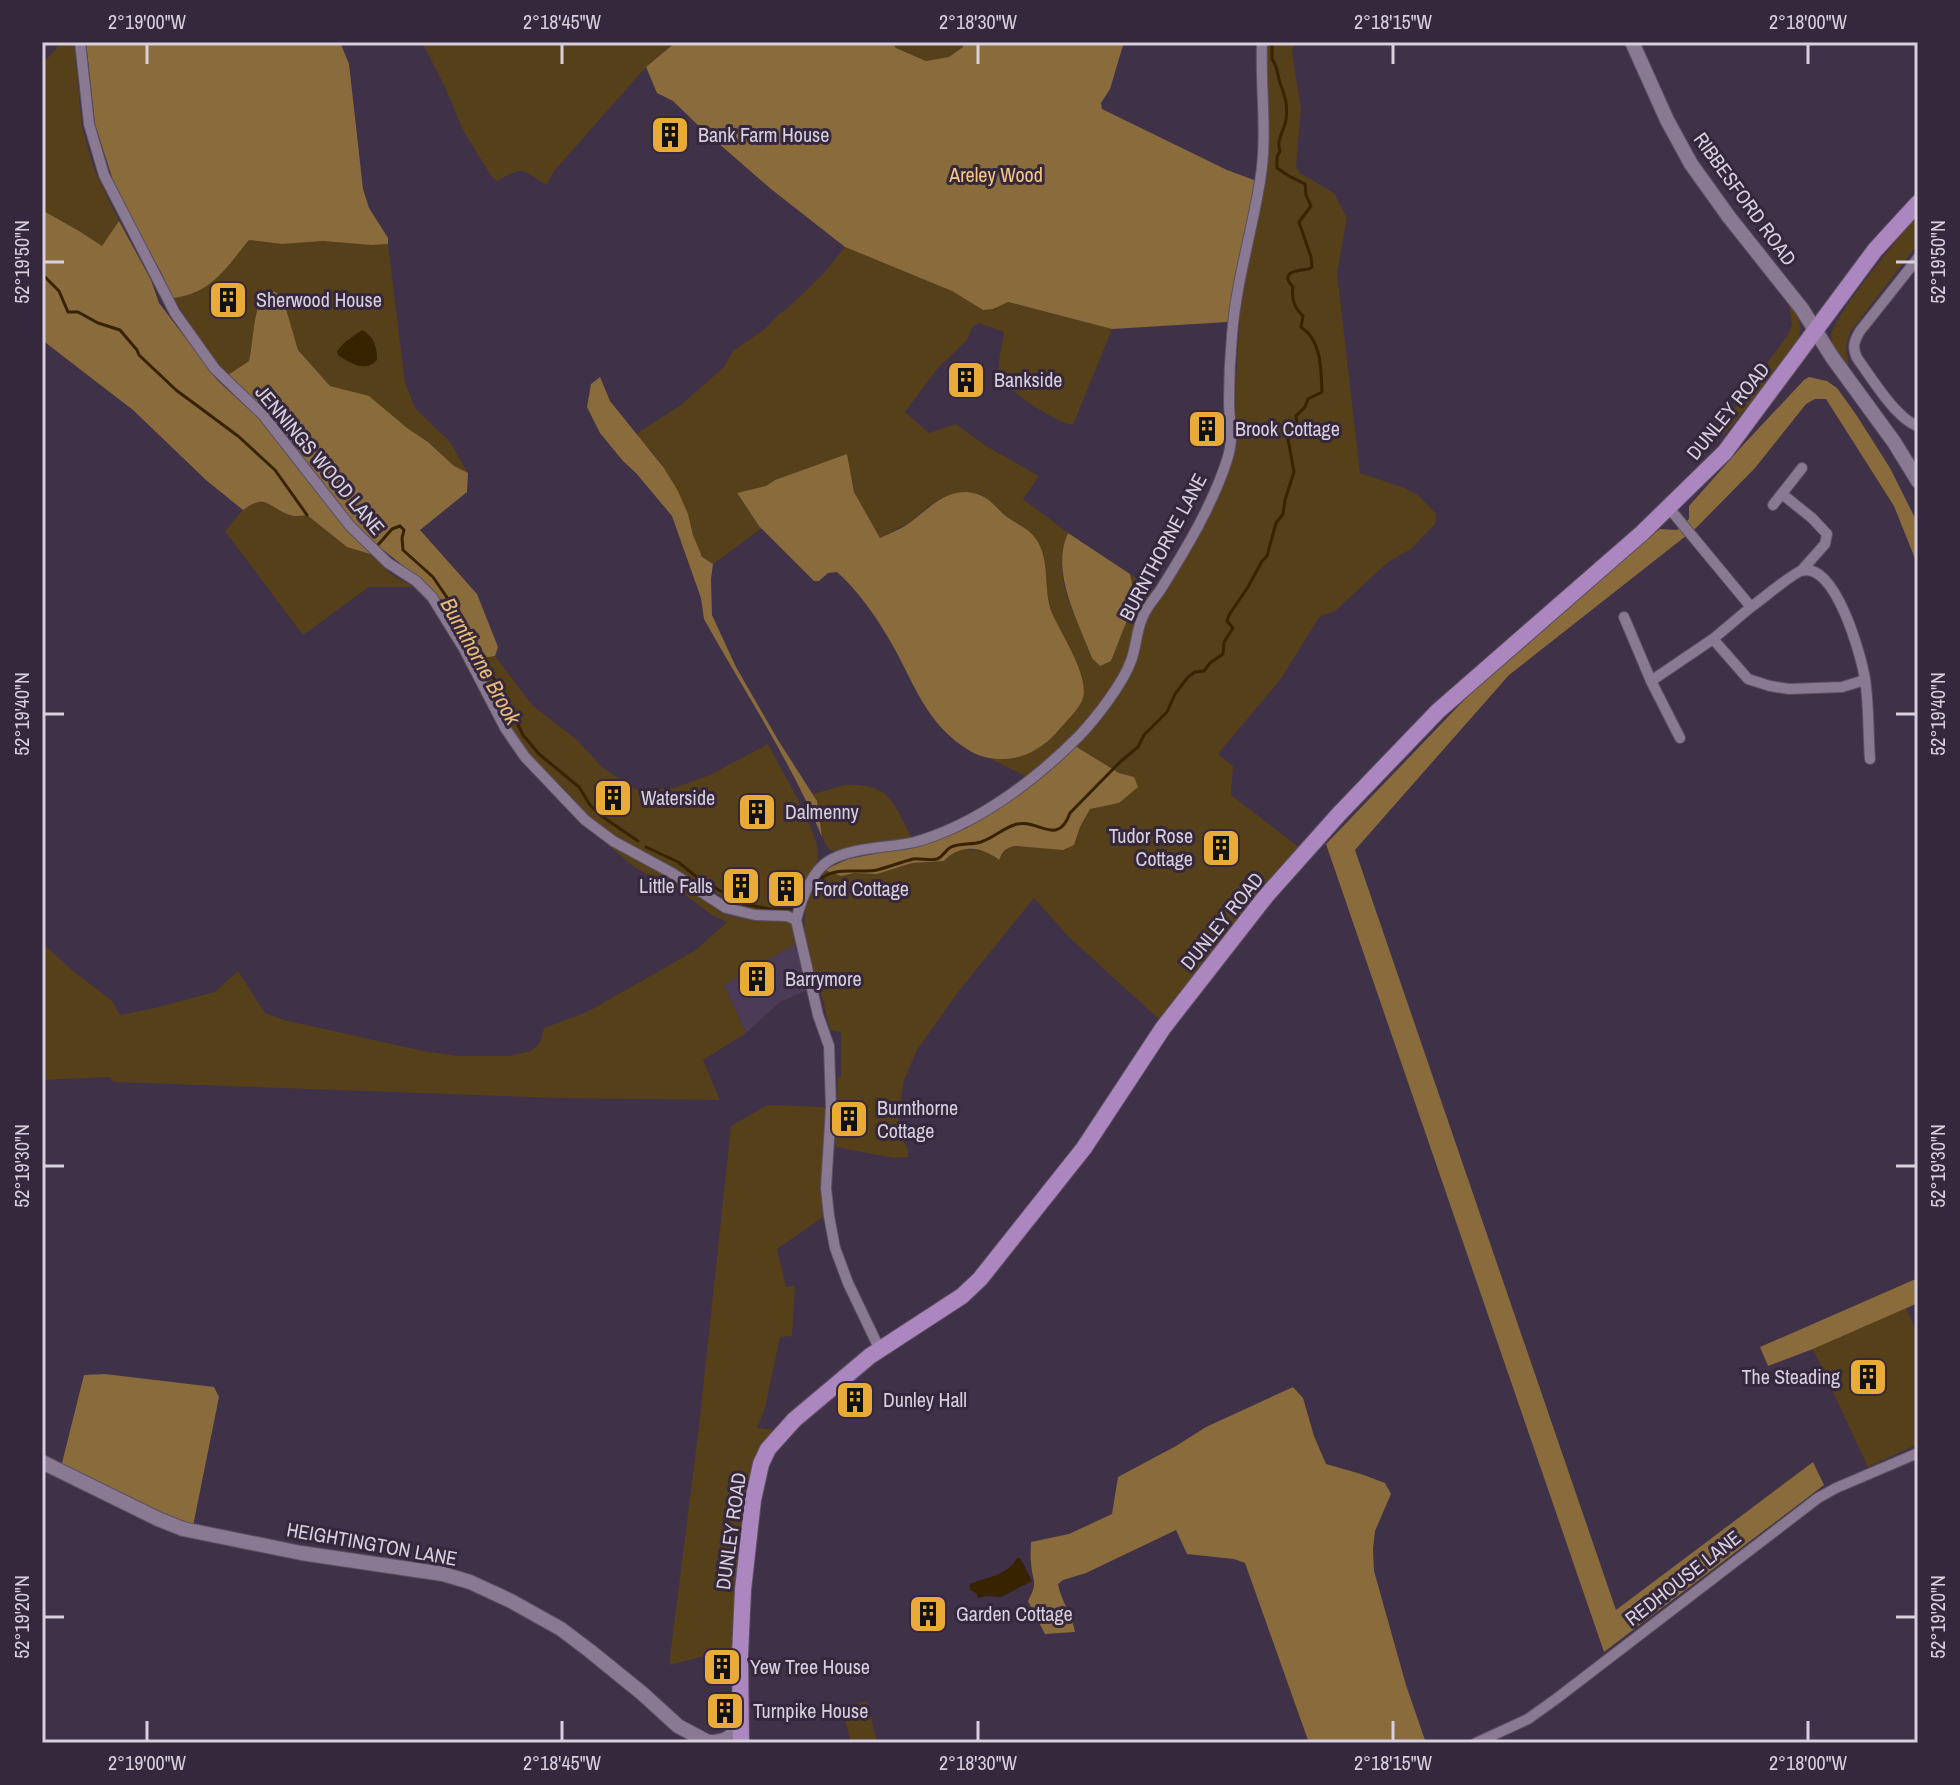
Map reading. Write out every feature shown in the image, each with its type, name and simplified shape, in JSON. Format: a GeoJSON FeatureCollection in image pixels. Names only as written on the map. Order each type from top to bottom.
{"type":"FeatureCollection","features":[{"type":"Feature","properties":{"kind":"main road","name":"DUNLEY ROAD"},"geometry":{"type":"LineString","coordinates":[[741,1743],[743,1590],[753,1500],[761,1464],[768,1449],[794,1420],[880,1350],[952,1303],[980,1279],[1084,1148],[1163,1028],[1266,896],[1359,792],[1438,711],[1669,508],[1725,452],[1875,250],[1918,203]]}},
{"type":"Feature","properties":{"kind":"street","name":"JENNINGS WOOD LANE"},"geometry":{"type":"LineString","coordinates":[[80,42],[89,124],[104,175],[175,313],[215,369],[263,415],[350,526],[388,563],[416,581],[432,597],[463,647],[500,719],[525,757],[585,820],[613,841],[672,873],[726,908],[755,915],[787,916],[796,920]]}},
{"type":"Feature","properties":{"kind":"street","name":"BURNTHORNE LANE"},"geometry":{"type":"LineString","coordinates":[[796,920],[812,880],[827,862],[841,856],[915,841],[959,826],[1036,775],[1084,731],[1117,688],[1133,654],[1141,621],[1206,509],[1232,441],[1229,404],[1234,316],[1263,152],[1262,42]]}},
{"type":"Feature","properties":{"kind":"street","name":"RIBBESFORD ROAD"},"geometry":{"type":"LineString","coordinates":[[1632,42],[1667,120],[1691,164],[1802,309],[1918,481]]}},
{"type":"Feature","properties":{"kind":"street"},"geometry":{"type":"LineString","coordinates":[[1915,425],[1897,412],[1853,350],[1860,331],[1918,258]]}},
{"type":"Feature","properties":{"kind":"street"},"geometry":{"type":"LineString","coordinates":[[1773,505],[1802,468]]}},
{"type":"Feature","properties":{"kind":"street"},"geometry":{"type":"LineString","coordinates":[[1651,681],[1713,639],[1801,571],[1825,544],[1827,534],[1782,494]]}},
{"type":"Feature","properties":{"kind":"street"},"geometry":{"type":"LineString","coordinates":[[1669,508],[1751,607]]}},
{"type":"Feature","properties":{"kind":"street"},"geometry":{"type":"LineString","coordinates":[[1801,571],[1815,571],[1822,576],[1838,598],[1855,640],[1865,680],[1870,759]]}},
{"type":"Feature","properties":{"kind":"street"},"geometry":{"type":"LineString","coordinates":[[1624,617],[1680,738]]}},
{"type":"Feature","properties":{"kind":"street"},"geometry":{"type":"LineString","coordinates":[[1713,639],[1748,679],[1770,686],[1789,689],[1842,687],[1865,680]]}},
{"type":"Feature","properties":{"kind":"street"},"geometry":{"type":"LineString","coordinates":[[796,920],[818,1015],[829,1046],[831,1107],[826,1188],[835,1248],[880,1350]]}},
{"type":"Feature","properties":{"kind":"street","name":"REDHOUSE LANE"},"geometry":{"type":"LineString","coordinates":[[1476,1743],[1528,1719],[1556,1699],[1818,1498],[1918,1453]]}},
{"type":"Feature","properties":{"kind":"street","name":"HEIGHTINGTON LANE"},"geometry":{"type":"LineString","coordinates":[[42,1462],[183,1529],[301,1553],[443,1574],[470,1582],[561,1629],[678,1726],[710,1743],[725,1740],[735,1733],[740,1724]]}},
{"type":"Feature","properties":{"kind":"shaded area"},"geometry":{"type":"Polygon","coordinates":[[[59,42],[74,42],[82,127],[94,169],[119,221],[102,247],[42,210],[42,64],[59,42]]]}},
{"type":"Feature","properties":{"kind":"shaded area"},"geometry":{"type":"Polygon","coordinates":[[[422,42],[676,42],[646,67],[554,171],[546,185],[522,171],[497,181],[491,176],[463,130],[422,42]]]}},
{"type":"Feature","properties":{"kind":"shaded area"},"geometry":{"type":"Polygon","coordinates":[[[892,42],[963,42],[963,47],[949,57],[926,61],[896,48],[892,42]]]}},
{"type":"Feature","properties":{"kind":"shaded area"},"geometry":{"type":"Polygon","coordinates":[[[1266,42],[1294,42],[1292,53],[1301,108],[1296,167],[1300,173],[1334,193],[1347,218],[1337,273],[1360,473],[1418,495],[1436,514],[1435,524],[1411,549],[1388,562],[1334,612],[1320,616],[1280,680],[1218,754],[1233,766],[1231,795],[1300,848],[1161,1021],[1069,937],[1034,898],[958,992],[917,1050],[904,1080],[898,1117],[900,1135],[908,1149],[908,1157],[894,1158],[836,1147],[841,1032],[830,1030],[804,929],[808,900],[824,870],[841,876],[877,874],[912,863],[944,861],[956,850],[988,852],[998,860],[1008,847],[1074,845],[1090,809],[1119,803],[1134,777],[1119,773],[1075,746],[1126,681],[1149,613],[1160,599],[1225,479],[1237,442],[1235,398],[1241,296],[1267,169],[1266,42]]]}},
{"type":"Feature","properties":{"kind":"shaded area"},"geometry":{"type":"Polygon","coordinates":[[[1918,214],[1918,244],[1850,332],[1846,346],[1849,370],[1833,346],[1831,337],[1834,327],[1868,276],[1918,214]]]}},
{"type":"Feature","properties":{"kind":"shaded area"},"geometry":{"type":"Polygon","coordinates":[[[249,240],[282,244],[323,241],[388,244],[405,383],[415,408],[450,442],[468,473],[454,466],[407,428],[345,390],[330,386],[298,350],[279,294],[256,313],[249,361],[228,375],[217,366],[173,298],[207,285],[249,240]],[[362,330],[344,343],[338,355],[359,366],[377,354],[373,340],[362,330]]]}},
{"type":"Feature","properties":{"kind":"shaded area"},"geometry":{"type":"Polygon","coordinates":[[[845,247],[952,291],[983,310],[1007,302],[1112,329],[1073,425],[1043,411],[1009,386],[999,370],[1004,332],[979,323],[973,326],[967,340],[937,369],[905,412],[929,433],[956,424],[986,446],[1039,476],[1023,499],[1068,533],[1062,555],[1065,590],[1073,612],[1111,661],[1135,600],[1130,574],[1154,592],[1129,657],[1110,692],[1077,731],[1027,777],[989,758],[1021,756],[1039,748],[1062,726],[1044,562],[1040,545],[1020,524],[1009,519],[982,495],[950,495],[880,538],[854,492],[847,454],[737,494],[762,528],[713,564],[699,552],[686,509],[671,479],[636,436],[681,405],[724,367],[733,351],[790,306],[845,247]]]}},
{"type":"Feature","properties":{"kind":"shaded area"},"geometry":{"type":"Polygon","coordinates":[[[1789,300],[1799,322],[1799,337],[1764,387],[1723,436],[1723,423],[1787,336],[1792,325],[1789,300]]]}},
{"type":"Feature","properties":{"kind":"shaded area"},"geometry":{"type":"Polygon","coordinates":[[[362,330],[374,342],[376,351],[377,360],[368,366],[352,364],[337,351],[362,330]]]}},
{"type":"Feature","properties":{"kind":"shaded area"},"geometry":{"type":"Polygon","coordinates":[[[255,502],[270,503],[290,516],[307,515],[347,547],[370,554],[391,574],[414,587],[369,587],[303,635],[225,531],[243,510],[255,502]]]}},
{"type":"Feature","properties":{"kind":"shaded area"},"geometry":{"type":"Polygon","coordinates":[[[495,656],[532,705],[577,740],[603,768],[637,790],[677,787],[710,775],[768,744],[805,814],[818,853],[813,874],[792,910],[752,910],[739,906],[616,839],[585,815],[569,794],[528,755],[497,704],[477,659],[495,656]]]}},
{"type":"Feature","properties":{"kind":"shaded area"},"geometry":{"type":"Polygon","coordinates":[[[845,785],[872,787],[881,791],[894,805],[912,839],[839,852],[830,850],[823,837],[813,794],[845,785]]]}},
{"type":"Feature","properties":{"kind":"shaded area"},"geometry":{"type":"Polygon","coordinates":[[[596,835],[651,865],[724,914],[786,922],[794,928],[795,944],[724,985],[746,1033],[703,1060],[720,1100],[559,1098],[114,1082],[109,1077],[42,1080],[42,943],[112,1001],[120,1015],[215,992],[238,971],[265,1013],[284,1020],[458,1056],[509,1056],[531,1051],[540,1043],[544,1028],[587,1012],[696,950],[727,922],[712,915],[676,888],[632,865],[596,835]]]}},
{"type":"Feature","properties":{"kind":"shaded area"},"geometry":{"type":"Polygon","coordinates":[[[795,944],[807,990],[780,1002],[746,1033],[724,985],[795,944]]]}},
{"type":"Feature","properties":{"kind":"shaded area"},"geometry":{"type":"Polygon","coordinates":[[[768,1105],[826,1107],[823,1217],[777,1249],[786,1287],[795,1286],[792,1336],[780,1337],[765,1408],[757,1428],[774,1430],[766,1441],[733,1656],[705,1656],[669,1665],[699,1426],[731,1126],[768,1105]]]}},
{"type":"Feature","properties":{"kind":"shaded area"},"geometry":{"type":"Polygon","coordinates":[[[1906,1308],[1918,1336],[1918,1444],[1868,1467],[1813,1349],[1906,1308]]]}},
{"type":"Feature","properties":{"kind":"shaded area"},"geometry":{"type":"Polygon","coordinates":[[[1020,1558],[1032,1581],[1001,1597],[978,1598],[970,1590],[970,1584],[1008,1569],[1020,1558]]]}},
{"type":"Feature","properties":{"kind":"shaded area"},"geometry":{"type":"Polygon","coordinates":[[[867,1701],[877,1743],[851,1743],[842,1708],[867,1701]]]}},
{"type":"Feature","properties":{"kind":"green space"},"geometry":{"type":"Polygon","coordinates":[[[86,42],[340,42],[349,64],[363,189],[369,208],[388,238],[388,244],[323,241],[282,244],[249,240],[225,270],[208,285],[186,296],[173,298],[116,190],[95,124],[86,42]]]}},
{"type":"Feature","properties":{"kind":"green space","name":"Areley Wood"},"geometry":{"type":"Polygon","coordinates":[[[676,42],[891,42],[896,48],[926,61],[949,57],[963,47],[963,42],[1124,42],[1110,89],[1101,103],[1102,109],[1257,184],[1236,270],[1228,322],[1112,329],[1008,302],[983,310],[952,291],[845,247],[771,189],[673,101],[657,93],[646,67],[676,42]]]}},
{"type":"Feature","properties":{"kind":"green space"},"geometry":{"type":"Polygon","coordinates":[[[42,210],[102,246],[119,221],[151,280],[159,303],[218,381],[265,424],[228,375],[249,361],[259,303],[268,289],[279,294],[284,302],[298,350],[330,386],[369,396],[454,466],[468,473],[467,492],[420,530],[477,594],[498,647],[495,656],[477,659],[452,622],[444,601],[382,549],[370,554],[347,547],[307,515],[289,515],[266,503],[257,503],[243,510],[206,480],[133,410],[42,340],[42,210]]]}},
{"type":"Feature","properties":{"kind":"green space"},"geometry":{"type":"Polygon","coordinates":[[[600,377],[610,401],[664,468],[678,491],[702,557],[713,564],[712,615],[736,667],[817,801],[822,837],[782,754],[704,619],[701,598],[672,516],[600,433],[587,407],[591,384],[600,377]]]}},
{"type":"Feature","properties":{"kind":"green space"},"geometry":{"type":"Polygon","coordinates":[[[1809,377],[1827,381],[1837,388],[1890,468],[1918,524],[1918,566],[1894,506],[1826,399],[1815,399],[1806,404],[1755,468],[1696,528],[1509,675],[1355,850],[1616,1610],[1813,1462],[1824,1485],[1604,1652],[1326,844],[1503,663],[1647,538],[1660,529],[1677,530],[1689,519],[1689,506],[1809,377]]]}},
{"type":"Feature","properties":{"kind":"green space"},"geometry":{"type":"Polygon","coordinates":[[[847,454],[854,492],[880,538],[908,524],[943,498],[965,492],[986,498],[1029,531],[1038,542],[1044,559],[1052,613],[1073,655],[1084,689],[1076,711],[1036,750],[1008,759],[988,758],[954,740],[931,715],[884,630],[852,587],[837,572],[814,581],[759,526],[737,493],[766,486],[847,454]]]}},
{"type":"Feature","properties":{"kind":"green space"},"geometry":{"type":"Polygon","coordinates":[[[1068,533],[1130,574],[1135,600],[1111,661],[1100,666],[1092,658],[1064,580],[1063,548],[1068,533]]]}},
{"type":"Feature","properties":{"kind":"green space"},"geometry":{"type":"Polygon","coordinates":[[[1075,746],[1119,773],[1134,777],[1138,787],[1119,803],[1090,809],[1074,845],[1063,850],[1015,846],[1005,850],[999,860],[978,850],[964,850],[944,861],[912,863],[877,874],[841,876],[824,870],[848,859],[910,847],[967,828],[1075,746]]]}},
{"type":"Feature","properties":{"kind":"green space"},"geometry":{"type":"Polygon","coordinates":[[[1918,1278],[1918,1303],[1768,1366],[1760,1347],[1918,1278]]]}},
{"type":"Feature","properties":{"kind":"green space"},"geometry":{"type":"Polygon","coordinates":[[[105,1374],[214,1387],[219,1397],[193,1526],[180,1523],[61,1467],[84,1375],[105,1374]]]}},
{"type":"Feature","properties":{"kind":"green space"},"geometry":{"type":"Polygon","coordinates":[[[1293,1387],[1303,1398],[1326,1464],[1385,1483],[1391,1494],[1375,1531],[1374,1571],[1426,1743],[1309,1743],[1245,1563],[1187,1554],[1176,1530],[1058,1584],[1075,1632],[1045,1634],[1028,1601],[1034,1585],[1031,1542],[1069,1534],[1112,1514],[1118,1477],[1206,1427],[1293,1387]]]}},
{"type":"Feature","properties":{"kind":"waterway","name":"Burnthorne Brook"},"geometry":{"type":"LineString","coordinates":[[819,880],[840,871],[870,871],[913,859],[937,859],[951,847],[981,842],[1022,823],[1059,829],[1070,813],[1138,747],[1144,735],[1167,712],[1175,694],[1188,677],[1204,671],[1223,654],[1224,642],[1233,628],[1227,621],[1229,615],[1267,556],[1276,523],[1283,514],[1294,472],[1288,439],[1298,429],[1296,416],[1308,399],[1322,392],[1317,348],[1301,327],[1303,316],[1294,303],[1293,287],[1288,278],[1291,273],[1312,267],[1299,222],[1311,206],[1305,184],[1277,168],[1287,110],[1272,59],[1272,42]]}},
{"type":"Feature","properties":{"kind":"waterway","name":"Burnthorne Brook"},"geometry":{"type":"LineString","coordinates":[[42,274],[59,291],[68,312],[78,312],[120,330],[139,355],[176,390],[238,436],[275,470],[307,515]]}},
{"type":"Feature","properties":{"kind":"waterway","name":"Burnthorne Brook"},"geometry":{"type":"LineString","coordinates":[[377,546],[392,529],[400,526],[404,530],[403,550],[433,577],[446,596],[523,735],[539,754],[579,787],[600,815],[638,841]]}},
{"type":"Feature","properties":{"kind":"waterway","name":"Burnthorne Brook"},"geometry":{"type":"LineString","coordinates":[[646,847],[678,862],[698,878]]}},
{"type":"Feature","properties":{"kind":"waterway","name":"Burnthorne Brook"},"geometry":{"type":"LineString","coordinates":[[709,884],[734,897],[738,903],[770,909],[792,908]]}},
{"type":"Feature","properties":{"kind":"place","name":"Bank Farm House"},"geometry":{"type":"Point","coordinates":[670,135]}},
{"type":"Feature","properties":{"kind":"place","name":"Sherwood House"},"geometry":{"type":"Point","coordinates":[228,300]}},
{"type":"Feature","properties":{"kind":"place","name":"Bankside"},"geometry":{"type":"Point","coordinates":[966,380]}},
{"type":"Feature","properties":{"kind":"place","name":"Brook Cottage"},"geometry":{"type":"Point","coordinates":[1207,429]}},
{"type":"Feature","properties":{"kind":"place","name":"Waterside"},"geometry":{"type":"Point","coordinates":[613,798]}},
{"type":"Feature","properties":{"kind":"place","name":"Dalmenny"},"geometry":{"type":"Point","coordinates":[757,812]}},
{"type":"Feature","properties":{"kind":"place","name":"Tudor Rose Cottage"},"geometry":{"type":"Point","coordinates":[1221,848]}},
{"type":"Feature","properties":{"kind":"place","name":"Little Falls"},"geometry":{"type":"Point","coordinates":[741,886]}},
{"type":"Feature","properties":{"kind":"place","name":"Ford Cottage"},"geometry":{"type":"Point","coordinates":[786,889]}},
{"type":"Feature","properties":{"kind":"place","name":"Barrymore"},"geometry":{"type":"Point","coordinates":[757,979]}},
{"type":"Feature","properties":{"kind":"place","name":"Burnthorne Cottage"},"geometry":{"type":"Point","coordinates":[849,1119]}},
{"type":"Feature","properties":{"kind":"place","name":"The Steading"},"geometry":{"type":"Point","coordinates":[1868,1377]}},
{"type":"Feature","properties":{"kind":"place","name":"Dunley Hall"},"geometry":{"type":"Point","coordinates":[855,1400]}},
{"type":"Feature","properties":{"kind":"place","name":"Garden Cottage"},"geometry":{"type":"Point","coordinates":[928,1614]}},
{"type":"Feature","properties":{"kind":"place","name":"Yew Tree House"},"geometry":{"type":"Point","coordinates":[722,1667]}},
{"type":"Feature","properties":{"kind":"place","name":"Turnpike House"},"geometry":{"type":"Point","coordinates":[725,1711]}}]}
